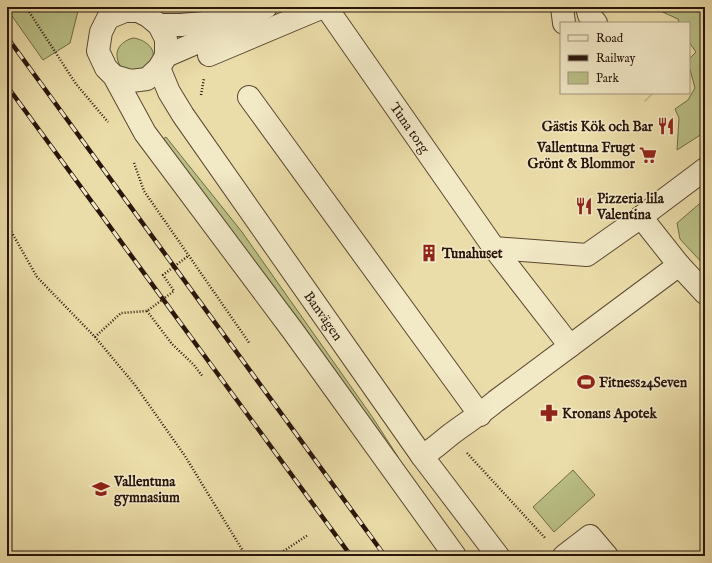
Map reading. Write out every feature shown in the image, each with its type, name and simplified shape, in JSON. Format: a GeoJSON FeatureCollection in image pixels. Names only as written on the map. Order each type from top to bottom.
{"type":"FeatureCollection","features":[{"type":"Feature","properties":{"kind":"street"},"geometry":{"type":"LineString","coordinates":[[265,7],[204,23],[181,25],[159,25],[137,9],[106,12],[98,51],[106,68],[114,76],[145,133],[298,338],[455,556]]}},
{"type":"Feature","properties":{"kind":"street"},"geometry":{"type":"LineString","coordinates":[[114,76],[131,81],[148,79],[163,62],[265,7]]}},
{"type":"Feature","properties":{"kind":"street"},"geometry":{"type":"LineString","coordinates":[[209,55],[324,7]]}},
{"type":"Feature","properties":{"kind":"street","name":"Tuna torg"},"geometry":{"type":"LineString","coordinates":[[324,7],[494,248],[570,346]]}},
{"type":"Feature","properties":{"kind":"street"},"geometry":{"type":"LineString","coordinates":[[562,7],[564,22]]}},
{"type":"Feature","properties":{"kind":"street"},"geometry":{"type":"LineString","coordinates":[[587,7],[590,15],[595,22]]}},
{"type":"Feature","properties":{"kind":"street","name":"Banvägen"},"geometry":{"type":"LineString","coordinates":[[159,25],[166,39],[163,62],[169,92],[183,115],[422,456],[498,556]]}},
{"type":"Feature","properties":{"kind":"street"},"geometry":{"type":"LineString","coordinates":[[249,96],[480,415]]}},
{"type":"Feature","properties":{"kind":"street"},"geometry":{"type":"LineString","coordinates":[[494,248],[587,255],[705,169]]}},
{"type":"Feature","properties":{"kind":"street"},"geometry":{"type":"LineString","coordinates":[[641,217],[679,265],[700,288]]}},
{"type":"Feature","properties":{"kind":"street"},"geometry":{"type":"LineString","coordinates":[[422,456],[433,450],[450,435],[480,415],[496,401],[679,265]]}},
{"type":"Feature","properties":{"kind":"street"},"geometry":{"type":"LineString","coordinates":[[564,556],[590,536],[607,556]]}},
{"type":"Feature","properties":{"kind":"path"},"geometry":{"type":"LineString","coordinates":[[26,7],[76,84],[112,126]]}},
{"type":"Feature","properties":{"kind":"path"},"geometry":{"type":"LineString","coordinates":[[132,158],[144,191],[250,344]]}},
{"type":"Feature","properties":{"kind":"path"},"geometry":{"type":"LineString","coordinates":[[7,224],[37,277],[95,337],[135,385],[185,456],[246,556]]}},
{"type":"Feature","properties":{"kind":"path"},"geometry":{"type":"LineString","coordinates":[[95,337],[121,314],[147,311],[174,291],[163,275],[188,256]]}},
{"type":"Feature","properties":{"kind":"path"},"geometry":{"type":"LineString","coordinates":[[147,311],[172,344],[194,365],[202,377]]}},
{"type":"Feature","properties":{"kind":"path"},"geometry":{"type":"LineString","coordinates":[[450,435],[547,540]]}},
{"type":"Feature","properties":{"kind":"path"},"geometry":{"type":"LineString","coordinates":[[276,556],[308,535]]}},
{"type":"Feature","properties":{"kind":"green space"},"geometry":{"type":"Polygon","coordinates":[[[7,7],[79,7],[70,43],[43,60],[7,7]]]}},
{"type":"Feature","properties":{"kind":"green space"},"geometry":{"type":"Polygon","coordinates":[[[655,7],[705,7],[705,132],[677,150],[679,118],[675,109],[688,100],[695,88],[690,70],[690,58],[696,52],[690,43],[690,22],[679,22],[678,19],[656,9],[655,7]]]}},
{"type":"Feature","properties":{"kind":"green space"},"geometry":{"type":"Polygon","coordinates":[[[133,38],[142,40],[146,43],[152,49],[153,53],[150,63],[139,73],[121,67],[117,57],[118,49],[122,43],[133,38]]]}},
{"type":"Feature","properties":{"kind":"green space"},"geometry":{"type":"Polygon","coordinates":[[[166,137],[242,232],[373,418],[398,457],[392,458],[160,141],[166,137]]]}},
{"type":"Feature","properties":{"kind":"green space"},"geometry":{"type":"Polygon","coordinates":[[[705,199],[705,266],[680,239],[677,223],[705,199]]]}},
{"type":"Feature","properties":{"kind":"green space"},"geometry":{"type":"Polygon","coordinates":[[[573,470],[595,495],[554,532],[533,507],[573,470]]]}},
{"type":"Feature","properties":{"kind":"railway"},"geometry":{"type":"LineString","coordinates":[[7,37],[385,556]]}},
{"type":"Feature","properties":{"kind":"railway"},"geometry":{"type":"LineString","coordinates":[[7,86],[351,556]]}},
{"type":"Feature","properties":{"kind":"place","name":"Gästis Kök och Bar"},"geometry":{"type":"Point","coordinates":[666,126]}},
{"type":"Feature","properties":{"kind":"place","name":"Vallentuna Frugt Grönt & Blommor"},"geometry":{"type":"Point","coordinates":[648,155]}},
{"type":"Feature","properties":{"kind":"place","name":"Pizzeria lila Valentina"},"geometry":{"type":"Point","coordinates":[584,206]}},
{"type":"Feature","properties":{"kind":"place","name":"Tunahuset"},"geometry":{"type":"Point","coordinates":[429,253]}},
{"type":"Feature","properties":{"kind":"place","name":"Fitness24Seven"},"geometry":{"type":"Point","coordinates":[586,382]}},
{"type":"Feature","properties":{"kind":"place","name":"Kronans Apotek"},"geometry":{"type":"Point","coordinates":[549,413]}},
{"type":"Feature","properties":{"kind":"place","name":"Vallentuna gymnasium"},"geometry":{"type":"Point","coordinates":[101,489]}}]}
